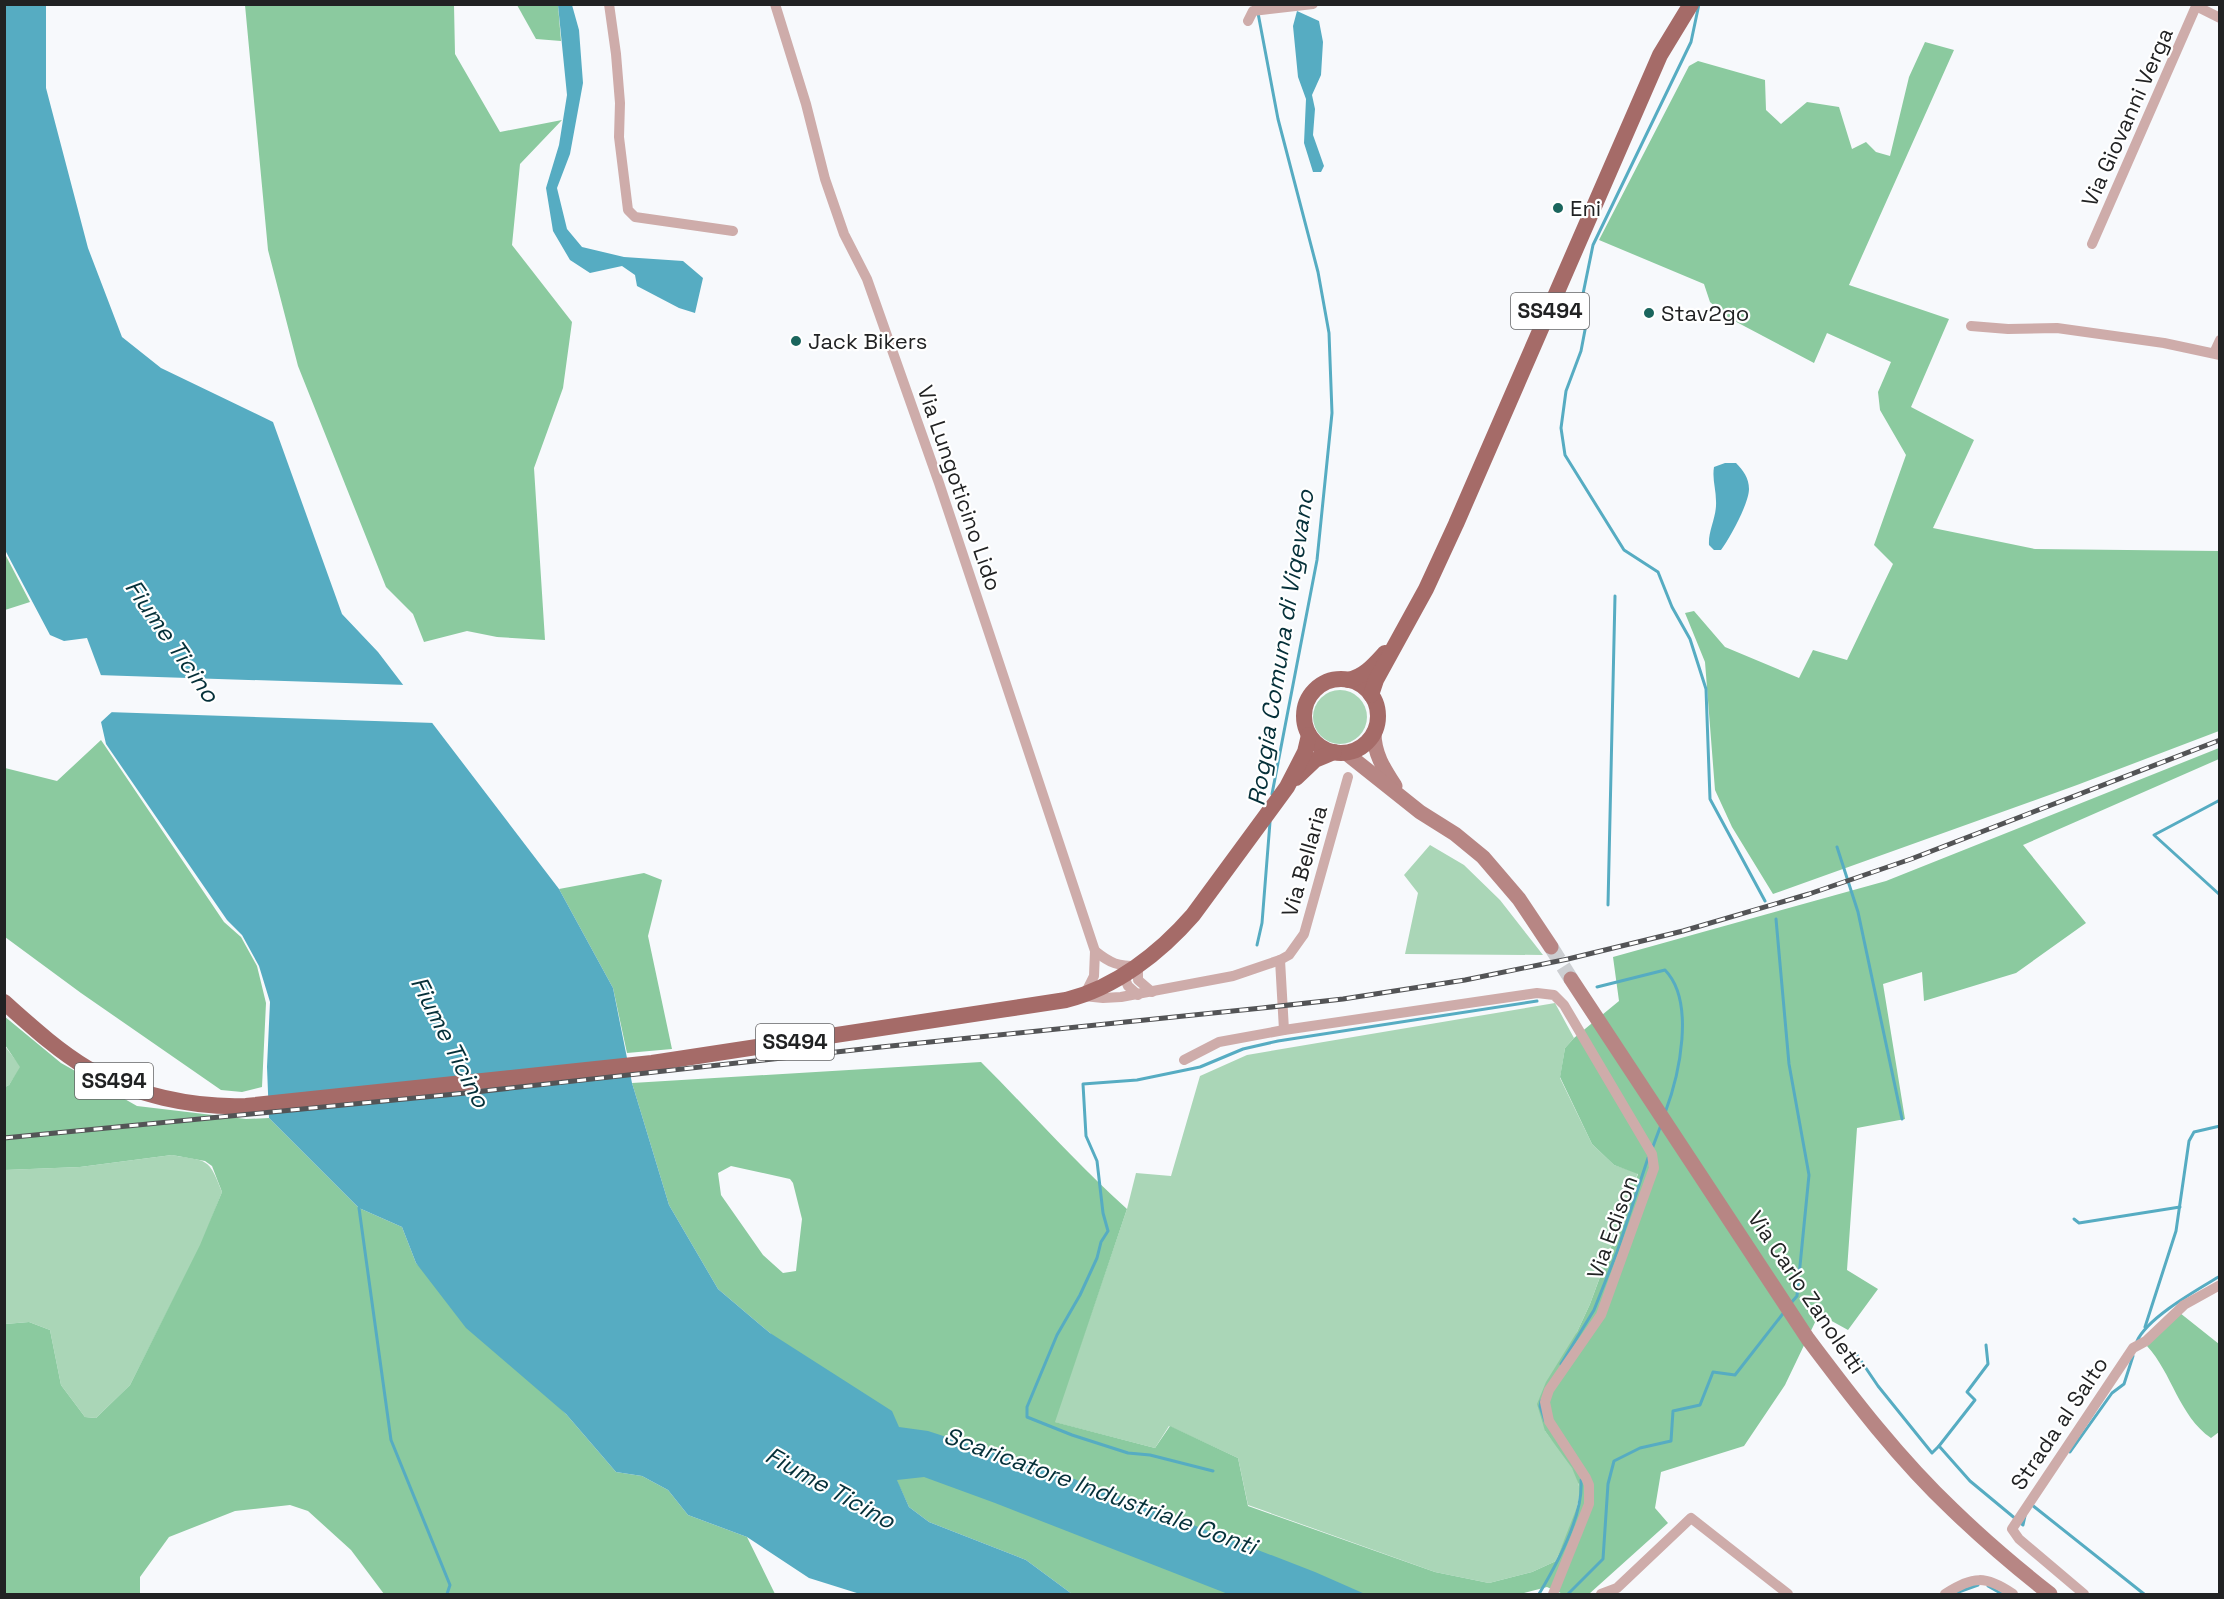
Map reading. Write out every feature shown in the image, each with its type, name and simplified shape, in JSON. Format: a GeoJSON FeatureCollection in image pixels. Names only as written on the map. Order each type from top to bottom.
{"type":"FeatureCollection","features":[{"type":"Feature","properties":{"kind":"main road","name":"SS494"},"geometry":{"type":"LineString","coordinates":[[1371,695],[1376,681],[1426,589],[1456,524],[1660,55],[1691,4]]}},
{"type":"Feature","properties":{"kind":"main road","name":"SS494"},"geometry":{"type":"LineString","coordinates":[[1287,787],[1305,752],[1309,735],[1305,712],[1311,695],[1327,682],[1358,678],[1388,650],[1410,619]]}},
{"type":"Feature","properties":{"kind":"main road"},"geometry":{"type":"LineString","coordinates":[[1348,680],[1365,688],[1371,695],[1378,714],[1374,746],[1379,760],[1404,798]]}},
{"type":"Feature","properties":{"kind":"main road","name":"SS494"},"geometry":{"type":"LineString","coordinates":[[4,1002],[42,1037],[88,1068],[109,1079],[176,1100],[210,1105],[246,1106],[652,1063],[1084,996],[1133,969],[1179,931],[1287,787],[1315,760],[1363,746],[1374,733]]}},
{"type":"Feature","properties":{"kind":"main road"},"geometry":{"type":"LineString","coordinates":[[1309,735],[1316,743],[1340,752],[1420,812],[1455,834],[1483,857],[1519,899],[1551,947]]}},
{"type":"Feature","properties":{"kind":"main road","name":"Via Carlo Zanoletti"},"geometry":{"type":"LineString","coordinates":[[1571,978],[1789,1309],[1847,1392],[1952,1510],[2050,1594]]}},
{"type":"Feature","properties":{"kind":"street"},"geometry":{"type":"LineString","coordinates":[[609,4],[621,103],[619,137],[628,210],[635,217],[733,231]]}},
{"type":"Feature","properties":{"kind":"street","name":"Via Lungoticino Lido"},"geometry":{"type":"LineString","coordinates":[[775,4],[806,104],[825,179],[844,234],[869,285],[935,472],[1095,951]]}},
{"type":"Feature","properties":{"kind":"street"},"geometry":{"type":"LineString","coordinates":[[1254,13],[1313,4]]}},
{"type":"Feature","properties":{"kind":"street"},"geometry":{"type":"LineString","coordinates":[[2197,5],[2220,18]]}},
{"type":"Feature","properties":{"kind":"street","name":"Via Giovanni Verga"},"geometry":{"type":"LineString","coordinates":[[2092,244],[2197,5]]}},
{"type":"Feature","properties":{"kind":"street"},"geometry":{"type":"LineString","coordinates":[[1971,326],[2007,329],[2057,328],[2164,343],[2217,354],[2220,340]]}},
{"type":"Feature","properties":{"kind":"street","name":"Via Bellaria"},"geometry":{"type":"LineString","coordinates":[[1084,996],[1103,998],[1137,995],[1233,976],[1289,955],[1304,934],[1348,777]]}},
{"type":"Feature","properties":{"kind":"street"},"geometry":{"type":"LineString","coordinates":[[1095,951],[1107,961],[1133,969]]}},
{"type":"Feature","properties":{"kind":"street"},"geometry":{"type":"LineString","coordinates":[[1084,996],[1094,976],[1095,951]]}},
{"type":"Feature","properties":{"kind":"street"},"geometry":{"type":"LineString","coordinates":[[1280,960],[1284,1030]]}},
{"type":"Feature","properties":{"kind":"street"},"geometry":{"type":"LineString","coordinates":[[1133,969],[1138,980],[1152,992]]}},
{"type":"Feature","properties":{"kind":"street"},"geometry":{"type":"LineString","coordinates":[[1133,969],[1125,979],[1137,995]]}},
{"type":"Feature","properties":{"kind":"street","name":"Via Edison"},"geometry":{"type":"LineString","coordinates":[[1184,1060],[1219,1042],[1284,1030],[1537,993],[1554,995],[1564,1005],[1650,1151],[1654,1168],[1601,1315],[1549,1390],[1545,1402],[1549,1421],[1589,1485],[1588,1504],[1550,1593]]}},
{"type":"Feature","properties":{"kind":"street","name":"Strada al Salto"},"geometry":{"type":"LineString","coordinates":[[2084,1594],[2019,1539],[2012,1529],[2137,1346],[2146,1341],[2184,1305],[2220,1285]]}},
{"type":"Feature","properties":{"kind":"street"},"geometry":{"type":"LineString","coordinates":[[1601,1594],[1617,1588],[1691,1518],[1788,1594]]}},
{"type":"Feature","properties":{"kind":"street"},"geometry":{"type":"LineString","coordinates":[[1945,1594],[1969,1581],[1982,1579],[1994,1582],[2013,1594]]}},
{"type":"Feature","properties":{"kind":"green space"},"geometry":{"type":"Polygon","coordinates":[[[245,5],[454,5],[455,54],[500,132],[562,120],[520,164],[512,245],[572,322],[563,388],[534,468],[545,640],[497,637],[467,631],[424,642],[413,614],[386,587],[298,366],[268,250],[245,5]]]}},
{"type":"Feature","properties":{"kind":"green space"},"geometry":{"type":"Polygon","coordinates":[[[517,5],[558,5],[561,41],[536,39],[517,5]]]}},
{"type":"Feature","properties":{"kind":"green space"},"geometry":{"type":"Polygon","coordinates":[[[1925,42],[1954,50],[1849,285],[1949,319],[1911,407],[1974,440],[1933,528],[2035,549],[2219,551],[2219,731],[2077,785],[1773,894],[1732,827],[1715,790],[1705,662],[1685,613],[1694,611],[1725,647],[1799,678],[1813,650],[1847,660],[1893,564],[1874,545],[1906,455],[1880,410],[1878,392],[1891,362],[1827,333],[1814,363],[1727,317],[1710,302],[1704,284],[1599,240],[1689,66],[1698,61],[1765,80],[1766,110],[1781,124],[1807,102],[1839,107],[1852,149],[1866,142],[1876,152],[1890,156],[1909,77],[1925,42]]]}},
{"type":"Feature","properties":{"kind":"green space"},"geometry":{"type":"Polygon","coordinates":[[[5,554],[30,602],[4,610],[5,554]]]}},
{"type":"Feature","properties":{"kind":"green space"},"geometry":{"type":"Polygon","coordinates":[[[1335,690],[1345,690],[1355,694],[1363,702],[1367,717],[1363,732],[1355,740],[1345,744],[1335,744],[1325,740],[1317,732],[1313,722],[1313,712],[1317,702],[1325,694],[1335,690]]]}},
{"type":"Feature","properties":{"kind":"green space"},"geometry":{"type":"Polygon","coordinates":[[[101,740],[224,922],[241,937],[257,966],[266,1003],[262,1087],[242,1092],[221,1090],[5,937],[5,768],[57,781],[101,740]]]}},
{"type":"Feature","properties":{"kind":"green space"},"geometry":{"type":"Polygon","coordinates":[[[2219,748],[2219,759],[2023,845],[2086,923],[2016,973],[1924,1001],[1922,972],[1883,984],[1905,1119],[1857,1128],[1847,1270],[1878,1289],[1848,1330],[1819,1314],[1785,1385],[1744,1446],[1661,1472],[1655,1508],[1668,1523],[1589,1594],[1563,1594],[1547,1587],[1524,1593],[1465,1594],[1072,1594],[1026,1560],[929,1522],[909,1507],[896,1479],[770,1333],[718,1289],[669,1205],[632,1083],[981,1062],[1127,1209],[1055,1422],[1155,1448],[1170,1426],[1238,1458],[1248,1506],[1435,1572],[1489,1583],[1532,1572],[1556,1561],[1579,1502],[1579,1485],[1572,1468],[1545,1431],[1537,1404],[1546,1382],[1577,1332],[1590,1304],[1638,1174],[1614,1165],[1592,1144],[1560,1077],[1565,1048],[1619,1001],[1613,957],[1886,881],[2219,748]],[[731,1166],[718,1173],[721,1195],[763,1255],[783,1273],[796,1271],[802,1219],[790,1179],[731,1166]]]}},
{"type":"Feature","properties":{"kind":"green space"},"geometry":{"type":"Polygon","coordinates":[[[1430,845],[1464,865],[1500,900],[1543,955],[1405,954],[1418,893],[1404,875],[1430,845]]]}},
{"type":"Feature","properties":{"kind":"green space"},"geometry":{"type":"Polygon","coordinates":[[[644,873],[662,880],[648,936],[672,1049],[627,1053],[613,988],[559,889],[644,873]]]}},
{"type":"Feature","properties":{"kind":"green space"},"geometry":{"type":"Polygon","coordinates":[[[1555,1003],[1574,1038],[1565,1048],[1560,1078],[1592,1144],[1614,1165],[1638,1173],[1590,1304],[1577,1332],[1545,1431],[1570,1464],[1579,1486],[1575,1514],[1556,1561],[1532,1572],[1489,1583],[1435,1572],[1248,1505],[1238,1458],[1169,1426],[1155,1448],[1054,1422],[1127,1209],[1136,1173],[1171,1176],[1200,1076],[1247,1055],[1555,1003]]]}},
{"type":"Feature","properties":{"kind":"green space"},"geometry":{"type":"Polygon","coordinates":[[[4,1016],[61,1063],[137,1106],[246,1119],[269,1118],[359,1208],[402,1227],[416,1263],[566,1414],[616,1472],[642,1476],[668,1490],[688,1515],[747,1537],[775,1594],[384,1594],[351,1550],[308,1511],[290,1505],[235,1511],[169,1537],[140,1577],[140,1594],[5,1594],[5,1324],[29,1322],[50,1330],[61,1385],[85,1417],[96,1418],[130,1385],[200,1245],[222,1192],[212,1166],[205,1161],[172,1155],[80,1167],[5,1170],[5,1087],[9,1085],[20,1067],[5,1045],[4,1016]]]}},
{"type":"Feature","properties":{"kind":"green space"},"geometry":{"type":"Polygon","coordinates":[[[4,1045],[21,1067],[9,1085],[5,1087],[4,1045]]]}},
{"type":"Feature","properties":{"kind":"green space"},"geometry":{"type":"Polygon","coordinates":[[[172,1155],[200,1160],[210,1166],[222,1192],[201,1245],[130,1385],[96,1418],[85,1417],[61,1385],[50,1330],[29,1322],[5,1324],[4,1170],[80,1167],[172,1155]]]}},
{"type":"Feature","properties":{"kind":"green space"},"geometry":{"type":"Polygon","coordinates":[[[2180,1313],[2219,1344],[2219,1432],[2211,1438],[2191,1418],[2156,1357],[2147,1346],[2180,1313]]]}},
{"type":"Feature","properties":{"kind":"water"},"geometry":{"type":"Polygon","coordinates":[[[5,5],[46,5],[46,88],[88,248],[122,337],[161,368],[273,422],[342,614],[378,652],[559,889],[613,988],[632,1083],[669,1205],[718,1289],[770,1333],[892,1411],[899,1427],[928,1431],[1069,1477],[1315,1572],[1365,1594],[1228,1594],[924,1477],[897,1480],[909,1507],[929,1522],[1026,1560],[1072,1594],[860,1594],[809,1578],[747,1537],[688,1515],[668,1490],[642,1476],[616,1472],[566,1414],[466,1328],[416,1263],[402,1227],[359,1208],[269,1118],[267,1067],[270,1002],[259,966],[242,935],[227,920],[106,744],[101,722],[114,710],[87,638],[64,641],[50,635],[5,550],[5,5]]]}},
{"type":"Feature","properties":{"kind":"water"},"geometry":{"type":"Polygon","coordinates":[[[558,5],[572,5],[579,30],[583,83],[570,154],[557,188],[567,229],[582,247],[624,257],[683,261],[703,278],[695,313],[679,308],[637,286],[635,275],[622,266],[590,273],[570,260],[553,231],[546,188],[559,145],[567,95],[558,5]]]}},
{"type":"Feature","properties":{"kind":"water"},"geometry":{"type":"Polygon","coordinates":[[[1297,11],[1319,21],[1323,42],[1321,75],[1312,95],[1315,109],[1313,135],[1324,166],[1321,172],[1313,172],[1304,143],[1306,99],[1298,77],[1293,26],[1297,11]]]}},
{"type":"Feature","properties":{"kind":"water"},"geometry":{"type":"Polygon","coordinates":[[[1725,463],[1736,463],[1739,466],[1747,478],[1749,489],[1743,511],[1729,537],[1721,550],[1714,550],[1709,545],[1716,507],[1714,467],[1725,463]]]}},
{"type":"Feature","properties":{"kind":"pier"},"geometry":{"type":"Polygon","coordinates":[[[97,675],[407,685],[435,723],[107,712],[110,710],[97,675]]]}},
{"type":"Feature","properties":{"kind":"waterway"},"geometry":{"type":"LineString","coordinates":[[1699,4],[1691,42],[1593,245],[1583,294],[1585,330],[1581,351],[1566,391],[1561,428],[1565,455],[1624,550],[1658,572],[1672,607],[1690,639],[1706,689],[1710,799],[1765,901]]}},
{"type":"Feature","properties":{"kind":"waterway","name":"Roggia Comuna di Vigevano"},"geometry":{"type":"LineString","coordinates":[[1258,13],[1278,119],[1318,272],[1329,333],[1332,413],[1317,560],[1272,794]]}},
{"type":"Feature","properties":{"kind":"waterway"},"geometry":{"type":"LineString","coordinates":[[1608,905],[1615,596]]}},
{"type":"Feature","properties":{"kind":"waterway"},"geometry":{"type":"LineString","coordinates":[[2220,800],[2154,835],[2220,895]]}},
{"type":"Feature","properties":{"kind":"waterway","name":"Roggia Comuna di Vigevano"},"geometry":{"type":"LineString","coordinates":[[1257,945],[1262,923],[1270,822]]}},
{"type":"Feature","properties":{"kind":"waterway"},"geometry":{"type":"LineString","coordinates":[[1837,847],[1858,912],[1902,1119]]}},
{"type":"Feature","properties":{"kind":"waterway"},"geometry":{"type":"LineString","coordinates":[[1776,919],[1789,1064],[1809,1175],[1797,1296],[1791,1303]]}},
{"type":"Feature","properties":{"kind":"waterway","name":"Roggia Comuna di Vigevano"},"geometry":{"type":"LineString","coordinates":[[1597,987],[1665,970],[1674,984],[1680,1001],[1682,1040],[1675,1080],[1665,1113]]}},
{"type":"Feature","properties":{"kind":"waterway","name":"Roggia Comuna di Vigevano"},"geometry":{"type":"LineString","coordinates":[[1213,1471],[1150,1455],[1128,1453],[1072,1435],[1027,1417],[1027,1407],[1057,1335],[1080,1295],[1097,1258],[1101,1242],[1108,1231],[1103,1213],[1097,1161],[1086,1136],[1083,1084],[1137,1080],[1200,1067],[1243,1049],[1278,1041],[1537,1001]]}},
{"type":"Feature","properties":{"kind":"waterway","name":"Roggia Comuna di Vigevano"},"geometry":{"type":"LineString","coordinates":[[1652,1149],[1661,1125]]}},
{"type":"Feature","properties":{"kind":"waterway"},"geometry":{"type":"LineString","coordinates":[[2145,1327],[2176,1231],[2189,1141],[2194,1132],[2220,1126]]}},
{"type":"Feature","properties":{"kind":"waterway","name":"Roggia Comuna di Vigevano"},"geometry":{"type":"LineString","coordinates":[[1561,1364],[1594,1310],[1617,1252],[1648,1158]]}},
{"type":"Feature","properties":{"kind":"waterway"},"geometry":{"type":"LineString","coordinates":[[2074,1219],[2079,1223],[2180,1207]]}},
{"type":"Feature","properties":{"kind":"waterway"},"geometry":{"type":"LineString","coordinates":[[359,1208],[391,1440],[450,1585],[447,1594]]}},
{"type":"Feature","properties":{"kind":"waterway"},"geometry":{"type":"LineString","coordinates":[[2137,1341],[2151,1323],[2162,1314],[2220,1276]]}},
{"type":"Feature","properties":{"kind":"waterway"},"geometry":{"type":"LineString","coordinates":[[1568,1594],[1603,1559],[1608,1484],[1614,1461],[1640,1448],[1671,1441],[1673,1411],[1700,1405],[1713,1372],[1735,1375],[1785,1311]]}},
{"type":"Feature","properties":{"kind":"waterway"},"geometry":{"type":"LineString","coordinates":[[1939,1446],[1975,1400],[1967,1392],[1988,1364],[1986,1345]]}},
{"type":"Feature","properties":{"kind":"waterway"},"geometry":{"type":"LineString","coordinates":[[1857,1355],[1878,1386],[1932,1453],[1939,1446],[1970,1481],[2023,1525],[2025,1516]]}},
{"type":"Feature","properties":{"kind":"waterway"},"geometry":{"type":"LineString","coordinates":[[2070,1452],[2112,1393],[2124,1384],[2133,1356]]}},
{"type":"Feature","properties":{"kind":"waterway","name":"Roggia Comuna di Vigevano"},"geometry":{"type":"LineString","coordinates":[[1541,1401],[1540,1406],[1545,1421]]}},
{"type":"Feature","properties":{"kind":"waterway","name":"Roggia Comuna di Vigevano"},"geometry":{"type":"LineString","coordinates":[[1539,1594],[1574,1524],[1581,1494],[1581,1480]]}},
{"type":"Feature","properties":{"kind":"waterway"},"geometry":{"type":"LineString","coordinates":[[2032,1505],[2144,1594]]}},
{"type":"Feature","properties":{"kind":"waterway"},"geometry":{"type":"LineString","coordinates":[[1953,1594],[1978,1585]]}},
{"type":"Feature","properties":{"kind":"waterway"},"geometry":{"type":"LineString","coordinates":[[1988,1586],[2002,1594]]}},
{"type":"Feature","properties":{"kind":"tunnel"},"geometry":{"type":"LineString","coordinates":[[1551,947],[1571,979]]}},
{"type":"Feature","properties":{"kind":"railway"},"geometry":{"type":"LineString","coordinates":[[4,1138],[466,1093],[1262,1008],[1343,999],[1465,980],[1568,959],[1683,931],[1809,894],[1911,859],[2220,740]]}},
{"type":"Feature","properties":{"kind":"place","name":"Eni"},"geometry":{"type":"Point","coordinates":[1558,208]}},
{"type":"Feature","properties":{"kind":"place","name":"Stav2go"},"geometry":{"type":"Point","coordinates":[1649,313]}},
{"type":"Feature","properties":{"kind":"place","name":"Jack Bikers"},"geometry":{"type":"Point","coordinates":[796,341]}},
{"type":"Feature","properties":{"kind":"water label","name":"Fiume Ticino"},"geometry":{"type":"Point","coordinates":[172,641]}},
{"type":"Feature","properties":{"kind":"water label","name":"Fiume Ticino"},"geometry":{"type":"Point","coordinates":[450,1042]}},
{"type":"Feature","properties":{"kind":"water label","name":"Fiume Ticino"},"geometry":{"type":"Point","coordinates":[830,1488]}},
{"type":"Feature","properties":{"kind":"water label","name":"Scaricatore Industriale Conti"},"geometry":{"type":"Point","coordinates":[1100,1491]}}]}
